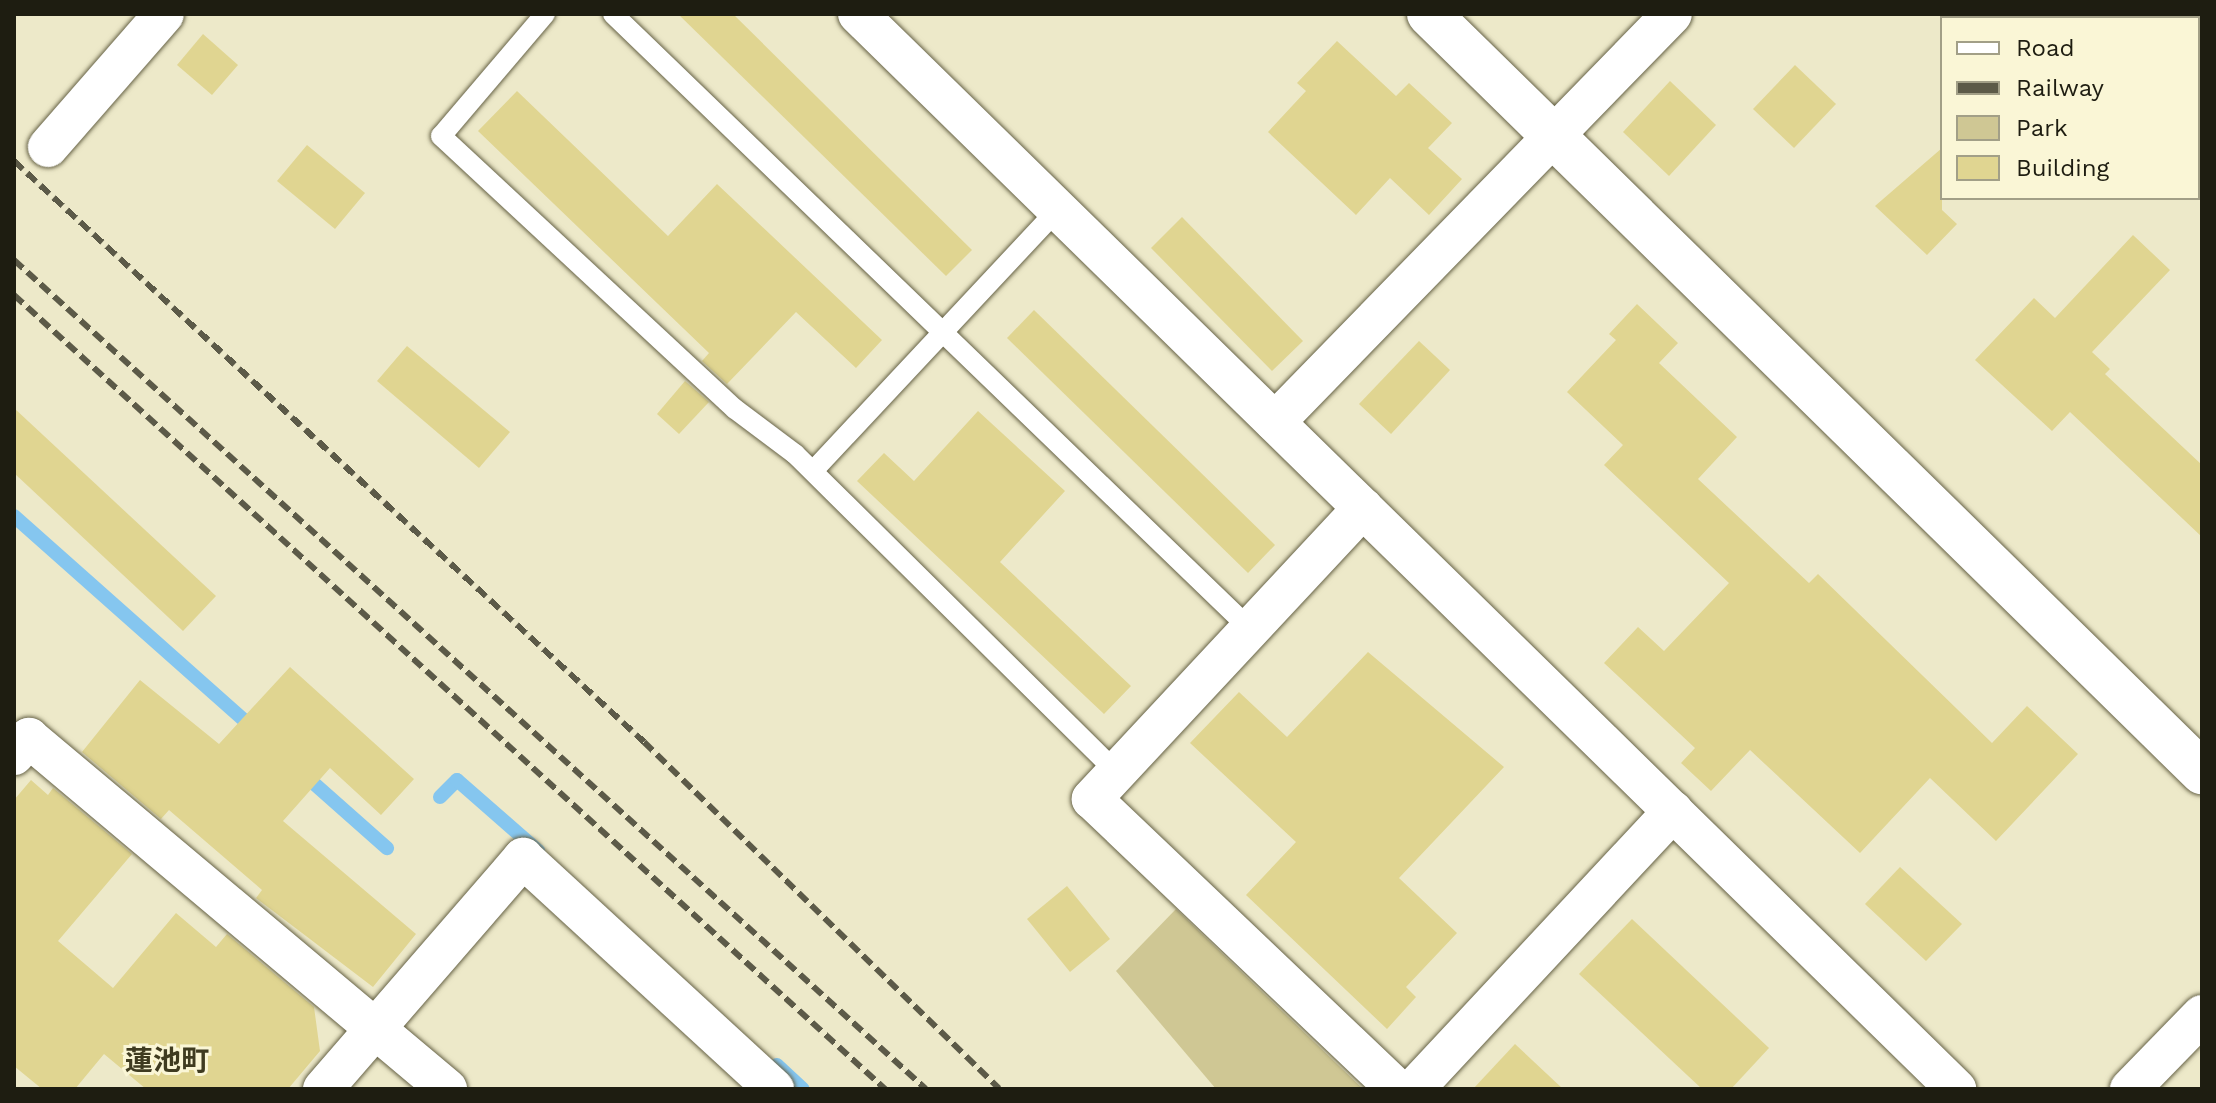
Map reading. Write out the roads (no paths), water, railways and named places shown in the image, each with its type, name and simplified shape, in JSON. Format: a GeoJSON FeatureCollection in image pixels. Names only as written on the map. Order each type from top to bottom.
{"type":"FeatureCollection","features":[{"type":"Feature","properties":{"kind":"street"},"geometry":{"type":"LineString","coordinates":[[48,147],[164,14]]}},
{"type":"Feature","properties":{"kind":"street"},"geometry":{"type":"LineString","coordinates":[[858,14],[1956,1089]]}},
{"type":"Feature","properties":{"kind":"street"},"geometry":{"type":"LineString","coordinates":[[1429,14],[2202,772]]}},
{"type":"Feature","properties":{"kind":"street"},"geometry":{"type":"LineString","coordinates":[[1275,422],[1672,14]]}},
{"type":"Feature","properties":{"kind":"street"},"geometry":{"type":"LineString","coordinates":[[1363,508],[1092,799],[1397,1089]]}},
{"type":"Feature","properties":{"kind":"street"},"geometry":{"type":"LineString","coordinates":[[14,755],[29,738],[447,1089]]}},
{"type":"Feature","properties":{"kind":"street"},"geometry":{"type":"LineString","coordinates":[[1414,1089],[1673,811]]}},
{"type":"Feature","properties":{"kind":"street"},"geometry":{"type":"LineString","coordinates":[[323,1089],[523,858],[774,1089]]}},
{"type":"Feature","properties":{"kind":"street"},"geometry":{"type":"LineString","coordinates":[[2130,1089],[2202,1015]]}},
{"type":"Feature","properties":{"kind":"lane"},"geometry":{"type":"LineString","coordinates":[[545,14],[441,136],[735,409],[813,471],[1116,772]]}},
{"type":"Feature","properties":{"kind":"lane"},"geometry":{"type":"LineString","coordinates":[[613,14],[1250,629]]}},
{"type":"Feature","properties":{"kind":"lane"},"geometry":{"type":"LineString","coordinates":[[813,471],[1058,209]]}},
{"type":"Feature","properties":{"kind":"waterway"},"geometry":{"type":"LineString","coordinates":[[14,516],[256,731]]}},
{"type":"Feature","properties":{"kind":"waterway"},"geometry":{"type":"LineString","coordinates":[[301,772],[387,848]]}},
{"type":"Feature","properties":{"kind":"waterway"},"geometry":{"type":"LineString","coordinates":[[440,797],[457,780],[538,851]]}},
{"type":"Feature","properties":{"kind":"waterway"},"geometry":{"type":"LineString","coordinates":[[777,1065],[803,1089]]}},
{"type":"Feature","properties":{"kind":"railway"},"geometry":{"type":"LineString","coordinates":[[14,161],[644,742],[999,1089]]}},
{"type":"Feature","properties":{"kind":"railway"},"geometry":{"type":"LineString","coordinates":[[14,260],[926,1089]]}},
{"type":"Feature","properties":{"kind":"railway"},"geometry":{"type":"LineString","coordinates":[[14,295],[885,1089]]}},
{"type":"Feature","properties":{"kind":"district","name":"蓮池町"},"geometry":{"type":"Point","coordinates":[167,1061]}}]}
